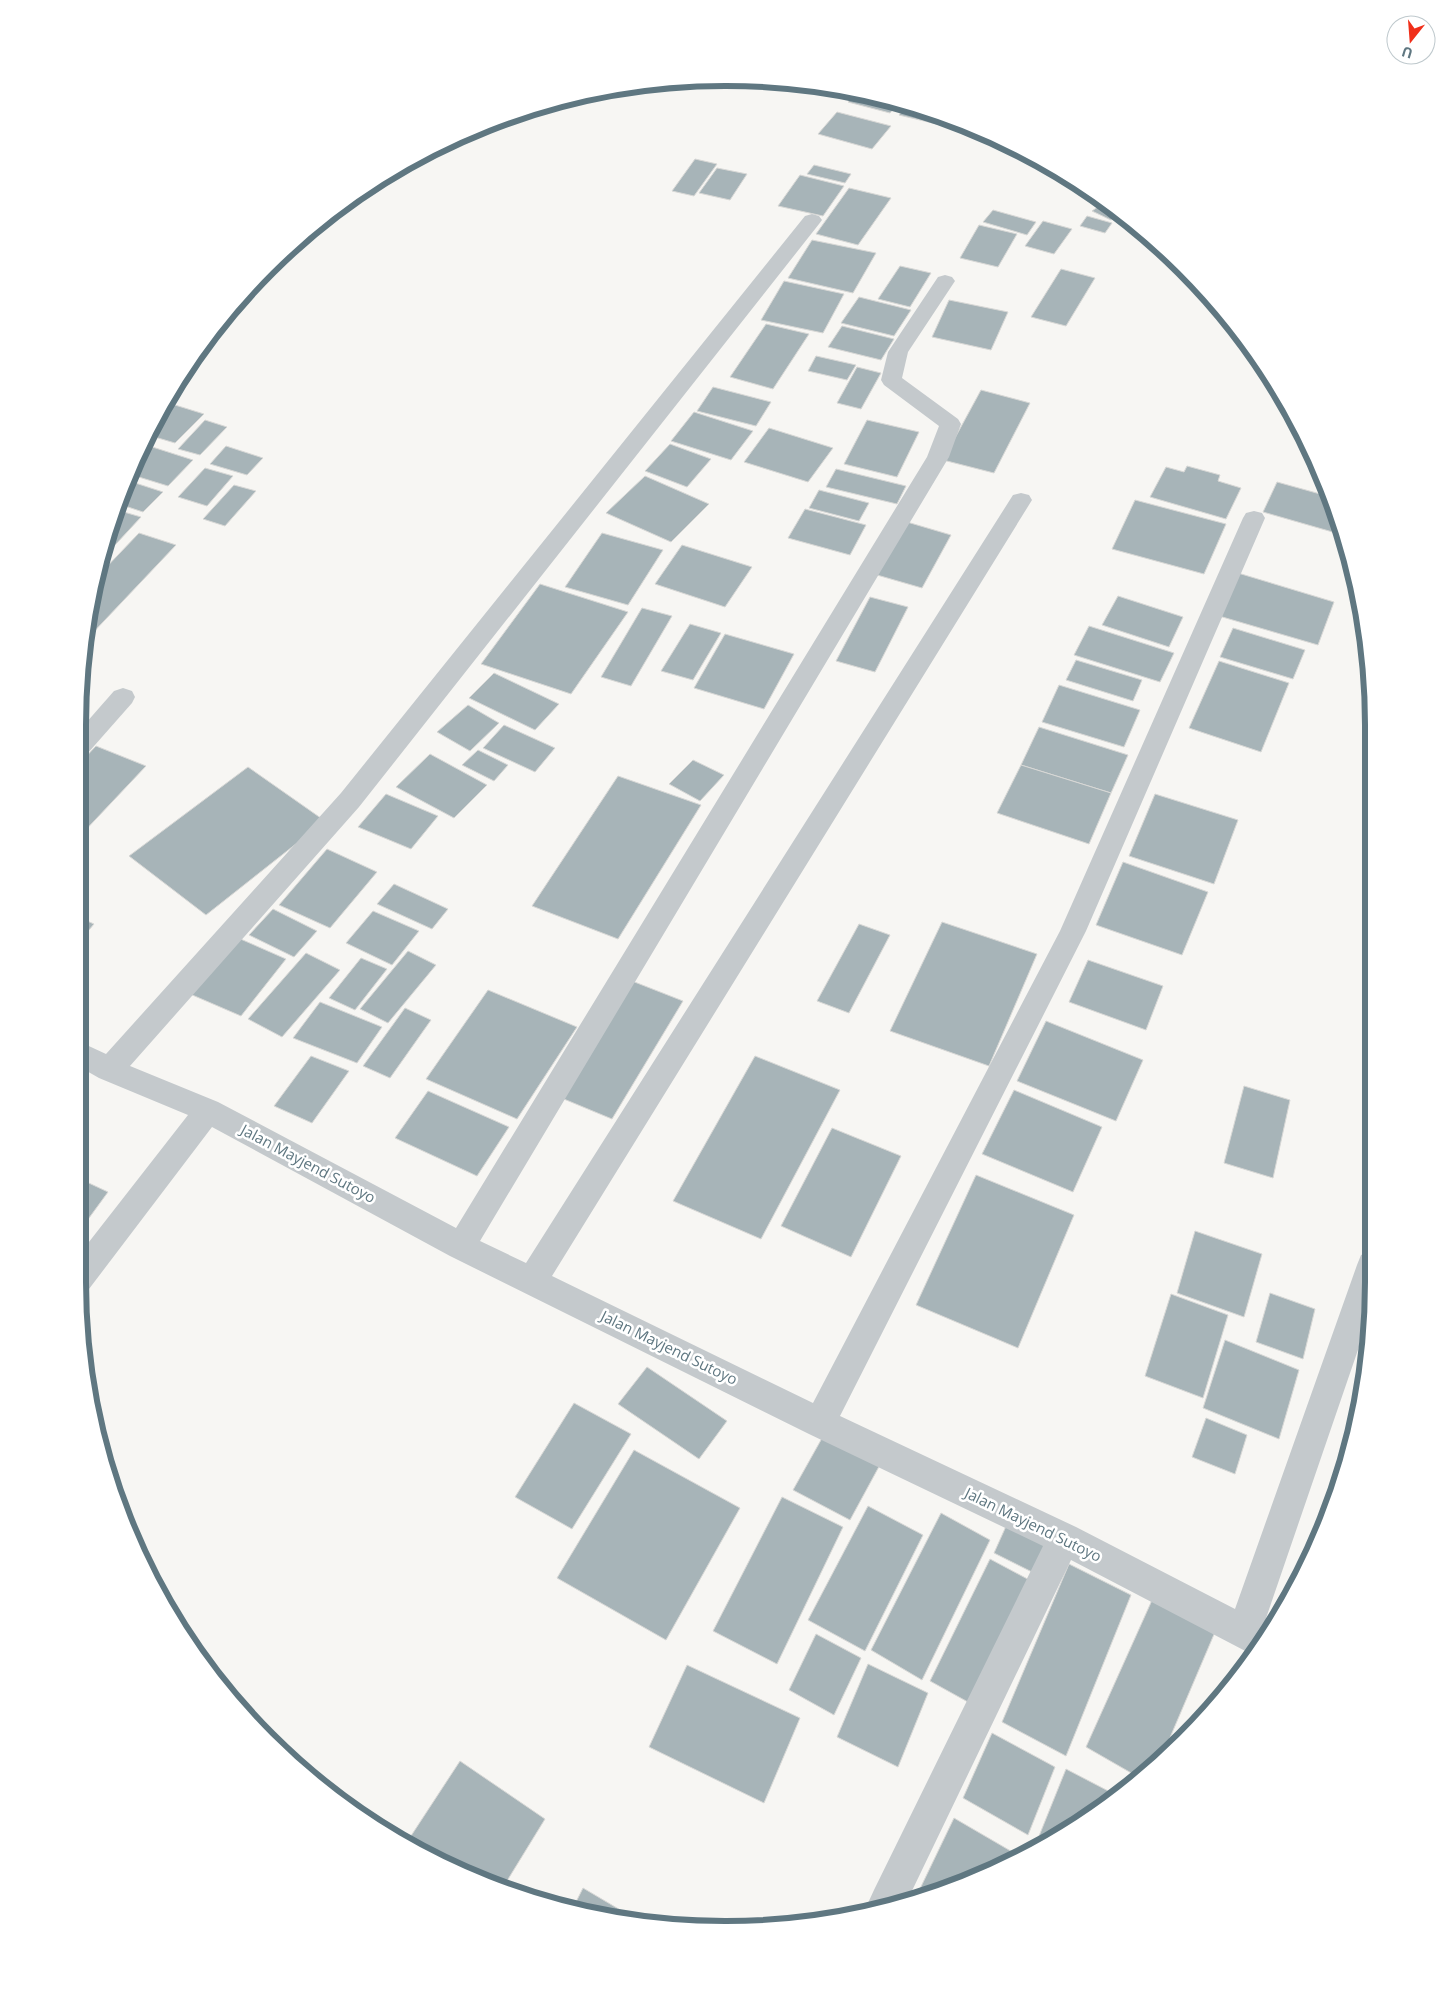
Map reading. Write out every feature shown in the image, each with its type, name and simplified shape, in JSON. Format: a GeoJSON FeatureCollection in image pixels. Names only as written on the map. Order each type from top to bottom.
{"type":"FeatureCollection","features":[{"type":"Feature","properties":{"kind":"street"},"geometry":{"type":"LineString","coordinates":[[109,1070],[350,800],[812,220]]}},
{"type":"Feature","properties":{"kind":"street"},"geometry":{"type":"LineString","coordinates":[[462,1246],[938,457],[950,424],[891,380],[898,352],[945,281]]}},
{"type":"Feature","properties":{"kind":"street"},"geometry":{"type":"LineString","coordinates":[[532,1281],[1021,500]]}},
{"type":"Feature","properties":{"kind":"street"},"geometry":{"type":"LineString","coordinates":[[820,1423],[1073,931],[1254,518]]}},
{"type":"Feature","properties":{"kind":"street"},"geometry":{"type":"LineString","coordinates":[[86,739],[123,697]]}},
{"type":"Feature","properties":{"kind":"street","name":"Jalan Mayjend Sutoyo"},"geometry":{"type":"LineString","coordinates":[[86,1057],[109,1070],[208,1111],[462,1246],[820,1423],[1064,1539],[1253,1637]]}},
{"type":"Feature","properties":{"kind":"street"},"geometry":{"type":"LineString","coordinates":[[86,1269],[208,1111]]}},
{"type":"Feature","properties":{"kind":"street"},"geometry":{"type":"LineString","coordinates":[[1253,1637],[1365,1288]]}},
{"type":"Feature","properties":{"kind":"street"},"geometry":{"type":"LineString","coordinates":[[888,1900],[1064,1539]]}},
{"type":"Feature","properties":{"kind":"building"},"geometry":{"type":"Polygon","coordinates":[[[851,99],[893,109],[890,113],[848,102],[851,99]]]}},
{"type":"Feature","properties":{"kind":"building"},"geometry":{"type":"Polygon","coordinates":[[[902,111],[945,126],[945,126],[899,115],[902,111]]]}},
{"type":"Feature","properties":{"kind":"building"},"geometry":{"type":"Polygon","coordinates":[[[837,112],[891,126],[872,149],[818,134],[837,112]]]}},
{"type":"Feature","properties":{"kind":"building"},"geometry":{"type":"Polygon","coordinates":[[[695,159],[717,164],[694,196],[672,191],[695,159]]]}},
{"type":"Feature","properties":{"kind":"building"},"geometry":{"type":"Polygon","coordinates":[[[814,165],[851,174],[845,183],[807,174],[814,165]]]}},
{"type":"Feature","properties":{"kind":"building"},"geometry":{"type":"Polygon","coordinates":[[[717,168],[747,174],[730,200],[699,193],[717,168]]]}},
{"type":"Feature","properties":{"kind":"building"},"geometry":{"type":"Polygon","coordinates":[[[800,175],[844,186],[823,216],[778,206],[800,175]]]}},
{"type":"Feature","properties":{"kind":"building"},"geometry":{"type":"Polygon","coordinates":[[[849,188],[891,198],[858,245],[816,234],[849,188]]]}},
{"type":"Feature","properties":{"kind":"building"},"geometry":{"type":"Polygon","coordinates":[[[1099,206],[1114,218],[1111,220],[1092,211],[1099,206]]]}},
{"type":"Feature","properties":{"kind":"building"},"geometry":{"type":"Polygon","coordinates":[[[993,210],[1036,222],[1027,235],[983,222],[993,210]]]}},
{"type":"Feature","properties":{"kind":"building"},"geometry":{"type":"Polygon","coordinates":[[[1087,216],[1112,223],[1105,233],[1080,226],[1087,216]]]}},
{"type":"Feature","properties":{"kind":"building"},"geometry":{"type":"Polygon","coordinates":[[[1043,221],[1072,229],[1054,254],[1025,246],[1043,221]]]}},
{"type":"Feature","properties":{"kind":"building"},"geometry":{"type":"Polygon","coordinates":[[[979,225],[1017,234],[998,267],[960,258],[979,225]]]}},
{"type":"Feature","properties":{"kind":"building"},"geometry":{"type":"Polygon","coordinates":[[[812,240],[876,253],[853,293],[788,278],[812,240]]]}},
{"type":"Feature","properties":{"kind":"building"},"geometry":{"type":"Polygon","coordinates":[[[900,266],[931,273],[910,307],[878,299],[900,266]]]}},
{"type":"Feature","properties":{"kind":"building"},"geometry":{"type":"Polygon","coordinates":[[[1061,269],[1095,278],[1066,326],[1031,317],[1061,269]]]}},
{"type":"Feature","properties":{"kind":"building"},"geometry":{"type":"Polygon","coordinates":[[[784,281],[844,294],[823,333],[761,320],[784,281]]]}},
{"type":"Feature","properties":{"kind":"building"},"geometry":{"type":"Polygon","coordinates":[[[859,297],[911,310],[894,336],[841,323],[859,297]]]}},
{"type":"Feature","properties":{"kind":"building"},"geometry":{"type":"Polygon","coordinates":[[[949,300],[1008,312],[991,350],[932,337],[949,300]]]}},
{"type":"Feature","properties":{"kind":"building"},"geometry":{"type":"Polygon","coordinates":[[[766,324],[809,334],[773,389],[730,377],[766,324]]]}},
{"type":"Feature","properties":{"kind":"building"},"geometry":{"type":"Polygon","coordinates":[[[842,326],[894,339],[881,360],[828,347],[842,326]]]}},
{"type":"Feature","properties":{"kind":"building"},"geometry":{"type":"Polygon","coordinates":[[[816,356],[856,365],[847,380],[808,371],[816,356]]]}},
{"type":"Feature","properties":{"kind":"building"},"geometry":{"type":"Polygon","coordinates":[[[857,367],[881,373],[861,409],[837,403],[857,367]]]}},
{"type":"Feature","properties":{"kind":"building"},"geometry":{"type":"Polygon","coordinates":[[[713,387],[771,402],[756,426],[697,411],[713,387]]]}},
{"type":"Feature","properties":{"kind":"building"},"geometry":{"type":"Polygon","coordinates":[[[981,390],[1030,403],[994,473],[943,460],[981,390]]]}},
{"type":"Feature","properties":{"kind":"building"},"geometry":{"type":"Polygon","coordinates":[[[175,405],[204,414],[175,443],[155,437],[170,410],[175,405]]]}},
{"type":"Feature","properties":{"kind":"building"},"geometry":{"type":"Polygon","coordinates":[[[694,412],[753,431],[731,460],[671,441],[694,412]]]}},
{"type":"Feature","properties":{"kind":"building"},"geometry":{"type":"Polygon","coordinates":[[[205,420],[227,427],[200,455],[178,449],[205,420]]]}},
{"type":"Feature","properties":{"kind":"building"},"geometry":{"type":"Polygon","coordinates":[[[867,420],[919,432],[897,477],[844,464],[867,420]]]}},
{"type":"Feature","properties":{"kind":"building"},"geometry":{"type":"Polygon","coordinates":[[[769,428],[833,448],[808,482],[744,462],[769,428]]]}},
{"type":"Feature","properties":{"kind":"building"},"geometry":{"type":"Polygon","coordinates":[[[670,444],[711,459],[687,487],[645,471],[670,444]]]}},
{"type":"Feature","properties":{"kind":"building"},"geometry":{"type":"Polygon","coordinates":[[[150,446],[193,460],[168,486],[137,476],[150,446]]]}},
{"type":"Feature","properties":{"kind":"building"},"geometry":{"type":"Polygon","coordinates":[[[226,446],[263,458],[247,475],[210,464],[226,446]]]}},
{"type":"Feature","properties":{"kind":"building"},"geometry":{"type":"Polygon","coordinates":[[[1187,466],[1220,475],[1218,481],[1241,488],[1226,519],[1150,497],[1166,467],[1184,472],[1187,466]]]}},
{"type":"Feature","properties":{"kind":"building"},"geometry":{"type":"Polygon","coordinates":[[[205,468],[233,476],[207,506],[178,497],[205,468]]]}},
{"type":"Feature","properties":{"kind":"building"},"geometry":{"type":"Polygon","coordinates":[[[836,469],[906,486],[897,504],[826,487],[836,469]]]}},
{"type":"Feature","properties":{"kind":"building"},"geometry":{"type":"Polygon","coordinates":[[[645,476],[709,504],[671,542],[606,513],[645,476]]]}},
{"type":"Feature","properties":{"kind":"building"},"geometry":{"type":"Polygon","coordinates":[[[1277,482],[1321,494],[1335,533],[1263,512],[1277,482]]]}},
{"type":"Feature","properties":{"kind":"building"},"geometry":{"type":"Polygon","coordinates":[[[134,483],[163,492],[143,512],[125,506],[134,483]]]}},
{"type":"Feature","properties":{"kind":"building"},"geometry":{"type":"Polygon","coordinates":[[[234,485],[256,491],[225,526],[203,519],[234,485]]]}},
{"type":"Feature","properties":{"kind":"building"},"geometry":{"type":"Polygon","coordinates":[[[819,490],[869,503],[859,521],[809,508],[819,490]]]}},
{"type":"Feature","properties":{"kind":"building"},"geometry":{"type":"Polygon","coordinates":[[[1135,500],[1226,524],[1204,574],[1112,549],[1135,500]]]}},
{"type":"Feature","properties":{"kind":"building"},"geometry":{"type":"Polygon","coordinates":[[[805,509],[866,525],[850,555],[788,538],[805,509]]]}},
{"type":"Feature","properties":{"kind":"building"},"geometry":{"type":"Polygon","coordinates":[[[123,512],[141,517],[111,549],[123,512]]]}},
{"type":"Feature","properties":{"kind":"building"},"geometry":{"type":"Polygon","coordinates":[[[907,522],[951,535],[922,588],[877,575],[907,522]]]}},
{"type":"Feature","properties":{"kind":"building"},"geometry":{"type":"Polygon","coordinates":[[[139,533],[176,545],[94,632],[106,567],[139,533]]]}},
{"type":"Feature","properties":{"kind":"building"},"geometry":{"type":"Polygon","coordinates":[[[602,533],[663,550],[628,605],[565,587],[602,533]]]}},
{"type":"Feature","properties":{"kind":"building"},"geometry":{"type":"Polygon","coordinates":[[[682,545],[752,567],[725,607],[655,584],[682,545]]]}},
{"type":"Feature","properties":{"kind":"building"},"geometry":{"type":"Polygon","coordinates":[[[1238,573],[1334,602],[1318,645],[1219,616],[1238,573]]]}},
{"type":"Feature","properties":{"kind":"building"},"geometry":{"type":"Polygon","coordinates":[[[540,584],[628,612],[571,694],[481,664],[540,584]]]}},
{"type":"Feature","properties":{"kind":"building"},"geometry":{"type":"Polygon","coordinates":[[[1118,596],[1183,617],[1169,647],[1102,625],[1118,596]]]}},
{"type":"Feature","properties":{"kind":"building"},"geometry":{"type":"Polygon","coordinates":[[[870,597],[908,607],[875,672],[836,661],[870,597]]]}},
{"type":"Feature","properties":{"kind":"building"},"geometry":{"type":"Polygon","coordinates":[[[642,608],[672,616],[631,686],[601,677],[642,608]]]}},
{"type":"Feature","properties":{"kind":"building"},"geometry":{"type":"Polygon","coordinates":[[[690,624],[721,633],[693,680],[661,671],[690,624]]]}},
{"type":"Feature","properties":{"kind":"building"},"geometry":{"type":"Polygon","coordinates":[[[1089,626],[1174,653],[1160,682],[1074,655],[1089,626]]]}},
{"type":"Feature","properties":{"kind":"building"},"geometry":{"type":"Polygon","coordinates":[[[1233,628],[1305,650],[1293,679],[1220,657],[1233,628]]]}},
{"type":"Feature","properties":{"kind":"building"},"geometry":{"type":"Polygon","coordinates":[[[725,634],[794,654],[764,709],[694,688],[725,634]]]}},
{"type":"Feature","properties":{"kind":"building"},"geometry":{"type":"Polygon","coordinates":[[[1076,660],[1142,680],[1133,701],[1066,680],[1076,660]]]}},
{"type":"Feature","properties":{"kind":"building"},"geometry":{"type":"Polygon","coordinates":[[[1219,661],[1289,683],[1261,752],[1189,728],[1219,661]]]}},
{"type":"Feature","properties":{"kind":"building"},"geometry":{"type":"Polygon","coordinates":[[[494,673],[559,704],[535,730],[469,698],[494,673]]]}},
{"type":"Feature","properties":{"kind":"building"},"geometry":{"type":"Polygon","coordinates":[[[1059,685],[1140,710],[1124,747],[1042,722],[1059,685]]]}},
{"type":"Feature","properties":{"kind":"building"},"geometry":{"type":"Polygon","coordinates":[[[468,705],[499,723],[470,751],[437,732],[468,705]]]}},
{"type":"Feature","properties":{"kind":"building"},"geometry":{"type":"Polygon","coordinates":[[[504,725],[555,748],[535,772],[483,748],[504,725]]]}},
{"type":"Feature","properties":{"kind":"building"},"geometry":{"type":"Polygon","coordinates":[[[1039,727],[1128,755],[1111,793],[1021,765],[1039,727]]]}},
{"type":"Feature","properties":{"kind":"building"},"geometry":{"type":"Polygon","coordinates":[[[96,746],[146,766],[86,830],[86,757],[96,746]]]}},
{"type":"Feature","properties":{"kind":"building"},"geometry":{"type":"Polygon","coordinates":[[[478,750],[508,765],[494,781],[462,765],[478,750]]]}},
{"type":"Feature","properties":{"kind":"building"},"geometry":{"type":"Polygon","coordinates":[[[430,754],[487,785],[454,818],[396,787],[430,754]]]}},
{"type":"Feature","properties":{"kind":"building"},"geometry":{"type":"Polygon","coordinates":[[[693,760],[724,775],[700,801],[669,784],[693,760]]]}},
{"type":"Feature","properties":{"kind":"building"},"geometry":{"type":"Polygon","coordinates":[[[1021,765],[1111,793],[1089,844],[997,813],[1021,765]]]}},
{"type":"Feature","properties":{"kind":"building"},"geometry":{"type":"Polygon","coordinates":[[[248,767],[325,821],[206,915],[129,856],[248,767]]]}},
{"type":"Feature","properties":{"kind":"building"},"geometry":{"type":"Polygon","coordinates":[[[618,776],[701,805],[618,939],[532,906],[618,776]]]}},
{"type":"Feature","properties":{"kind":"building"},"geometry":{"type":"Polygon","coordinates":[[[386,794],[438,816],[411,849],[358,827],[386,794]]]}},
{"type":"Feature","properties":{"kind":"building"},"geometry":{"type":"Polygon","coordinates":[[[1155,794],[1238,820],[1214,884],[1129,856],[1155,794]]]}},
{"type":"Feature","properties":{"kind":"building"},"geometry":{"type":"Polygon","coordinates":[[[327,849],[377,872],[330,928],[279,905],[327,849]]]}},
{"type":"Feature","properties":{"kind":"building"},"geometry":{"type":"Polygon","coordinates":[[[1123,862],[1208,892],[1182,955],[1096,925],[1123,862]]]}},
{"type":"Feature","properties":{"kind":"building"},"geometry":{"type":"Polygon","coordinates":[[[394,884],[448,909],[432,929],[377,904],[394,884]]]}},
{"type":"Feature","properties":{"kind":"building"},"geometry":{"type":"Polygon","coordinates":[[[273,909],[317,931],[294,957],[249,935],[273,909]]]}},
{"type":"Feature","properties":{"kind":"building"},"geometry":{"type":"Polygon","coordinates":[[[373,911],[419,931],[392,965],[346,943],[373,911]]]}},
{"type":"Feature","properties":{"kind":"building"},"geometry":{"type":"Polygon","coordinates":[[[86,920],[94,924],[86,934],[86,920]]]}},
{"type":"Feature","properties":{"kind":"building"},"geometry":{"type":"Polygon","coordinates":[[[942,922],[1037,954],[989,1066],[890,1031],[942,922]]]}},
{"type":"Feature","properties":{"kind":"building"},"geometry":{"type":"Polygon","coordinates":[[[859,924],[890,935],[849,1013],[817,1001],[859,924]]]}},
{"type":"Feature","properties":{"kind":"building"},"geometry":{"type":"Polygon","coordinates":[[[236,937],[286,959],[241,1016],[190,994],[236,937]]]}},
{"type":"Feature","properties":{"kind":"building"},"geometry":{"type":"Polygon","coordinates":[[[408,951],[436,965],[388,1023],[360,1009],[408,951]]]}},
{"type":"Feature","properties":{"kind":"building"},"geometry":{"type":"Polygon","coordinates":[[[306,953],[340,970],[282,1037],[248,1019],[306,953]]]}},
{"type":"Feature","properties":{"kind":"building"},"geometry":{"type":"Polygon","coordinates":[[[361,958],[387,969],[355,1010],[329,998],[361,958]]]}},
{"type":"Feature","properties":{"kind":"building"},"geometry":{"type":"Polygon","coordinates":[[[1088,960],[1163,986],[1146,1030],[1069,1002],[1088,960]]]}},
{"type":"Feature","properties":{"kind":"building"},"geometry":{"type":"Polygon","coordinates":[[[632,981],[683,1001],[612,1119],[559,1097],[632,981]]]}},
{"type":"Feature","properties":{"kind":"building"},"geometry":{"type":"Polygon","coordinates":[[[488,990],[577,1027],[517,1119],[426,1079],[488,990]]]}},
{"type":"Feature","properties":{"kind":"building"},"geometry":{"type":"Polygon","coordinates":[[[320,1002],[382,1027],[357,1063],[293,1038],[320,1002]]]}},
{"type":"Feature","properties":{"kind":"building"},"geometry":{"type":"Polygon","coordinates":[[[405,1008],[431,1020],[390,1078],[363,1066],[405,1008]]]}},
{"type":"Feature","properties":{"kind":"building"},"geometry":{"type":"Polygon","coordinates":[[[1046,1021],[1143,1060],[1116,1121],[1017,1081],[1046,1021]]]}},
{"type":"Feature","properties":{"kind":"building"},"geometry":{"type":"Polygon","coordinates":[[[311,1056],[349,1071],[312,1123],[274,1106],[311,1056]]]}},
{"type":"Feature","properties":{"kind":"building"},"geometry":{"type":"Polygon","coordinates":[[[755,1056],[840,1090],[761,1239],[673,1201],[755,1056]]]}},
{"type":"Feature","properties":{"kind":"building"},"geometry":{"type":"Polygon","coordinates":[[[1244,1086],[1290,1100],[1273,1178],[1224,1163],[1244,1086]]]}},
{"type":"Feature","properties":{"kind":"building"},"geometry":{"type":"Polygon","coordinates":[[[1014,1090],[1102,1127],[1073,1192],[982,1154],[1014,1090]]]}},
{"type":"Feature","properties":{"kind":"building"},"geometry":{"type":"Polygon","coordinates":[[[428,1091],[509,1127],[477,1176],[395,1138],[428,1091]]]}},
{"type":"Feature","properties":{"kind":"building"},"geometry":{"type":"Polygon","coordinates":[[[832,1128],[901,1156],[851,1257],[781,1226],[832,1128]]]}},
{"type":"Feature","properties":{"kind":"building"},"geometry":{"type":"Polygon","coordinates":[[[976,1175],[1074,1215],[1018,1348],[916,1305],[976,1175]]]}},
{"type":"Feature","properties":{"kind":"building"},"geometry":{"type":"Polygon","coordinates":[[[86,1182],[108,1192],[86,1222],[86,1182]]]}},
{"type":"Feature","properties":{"kind":"building"},"geometry":{"type":"Polygon","coordinates":[[[1195,1231],[1262,1254],[1244,1317],[1177,1293],[1195,1231]]]}},
{"type":"Feature","properties":{"kind":"building"},"geometry":{"type":"Polygon","coordinates":[[[1270,1293],[1315,1309],[1303,1359],[1256,1342],[1270,1293]]]}},
{"type":"Feature","properties":{"kind":"building"},"geometry":{"type":"Polygon","coordinates":[[[1171,1294],[1228,1315],[1203,1398],[1145,1376],[1171,1294]]]}},
{"type":"Feature","properties":{"kind":"building"},"geometry":{"type":"Polygon","coordinates":[[[1225,1340],[1299,1370],[1279,1439],[1203,1408],[1225,1340]]]}},
{"type":"Feature","properties":{"kind":"building"},"geometry":{"type":"Polygon","coordinates":[[[647,1367],[727,1421],[699,1459],[618,1404],[647,1367]]]}},
{"type":"Feature","properties":{"kind":"building"},"geometry":{"type":"Polygon","coordinates":[[[574,1403],[631,1434],[572,1529],[515,1497],[574,1403]]]}},
{"type":"Feature","properties":{"kind":"building"},"geometry":{"type":"Polygon","coordinates":[[[1206,1418],[1247,1435],[1235,1474],[1192,1457],[1206,1418]]]}},
{"type":"Feature","properties":{"kind":"building"},"geometry":{"type":"Polygon","coordinates":[[[826,1431],[882,1461],[850,1520],[793,1490],[826,1431]]]}},
{"type":"Feature","properties":{"kind":"building"},"geometry":{"type":"Polygon","coordinates":[[[634,1450],[740,1508],[666,1640],[557,1578],[634,1450]]]}},
{"type":"Feature","properties":{"kind":"building"},"geometry":{"type":"Polygon","coordinates":[[[782,1497],[843,1527],[777,1664],[713,1631],[782,1497]]]}},
{"type":"Feature","properties":{"kind":"building"},"geometry":{"type":"Polygon","coordinates":[[[868,1506],[923,1535],[865,1651],[808,1620],[868,1506]]]}},
{"type":"Feature","properties":{"kind":"building"},"geometry":{"type":"Polygon","coordinates":[[[941,1513],[990,1540],[922,1680],[871,1650],[941,1513]]]}},
{"type":"Feature","properties":{"kind":"building"},"geometry":{"type":"Polygon","coordinates":[[[1007,1524],[1051,1545],[1038,1575],[994,1553],[1007,1524]]]}},
{"type":"Feature","properties":{"kind":"building"},"geometry":{"type":"Polygon","coordinates":[[[990,1559],[1035,1583],[977,1707],[930,1681],[990,1559]]]}},
{"type":"Feature","properties":{"kind":"building"},"geometry":{"type":"Polygon","coordinates":[[[1069,1564],[1131,1595],[1066,1756],[1002,1722],[1069,1564]]]}},
{"type":"Feature","properties":{"kind":"building"},"geometry":{"type":"Polygon","coordinates":[[[1153,1598],[1215,1632],[1167,1744],[1147,1762],[1133,1774],[1086,1747],[1153,1598]]]}},
{"type":"Feature","properties":{"kind":"building"},"geometry":{"type":"Polygon","coordinates":[[[816,1634],[861,1658],[834,1715],[789,1690],[816,1634]]]}},
{"type":"Feature","properties":{"kind":"building"},"geometry":{"type":"Polygon","coordinates":[[[868,1664],[928,1693],[898,1767],[837,1737],[868,1664]]]}},
{"type":"Feature","properties":{"kind":"building"},"geometry":{"type":"Polygon","coordinates":[[[687,1665],[800,1718],[764,1803],[649,1747],[687,1665]]]}},
{"type":"Feature","properties":{"kind":"building"},"geometry":{"type":"Polygon","coordinates":[[[992,1733],[1055,1767],[1028,1835],[963,1798],[992,1733]]]}},
{"type":"Feature","properties":{"kind":"building"},"geometry":{"type":"Polygon","coordinates":[[[460,1761],[545,1819],[506,1882],[443,1855],[410,1837],[460,1761]]]}},
{"type":"Feature","properties":{"kind":"building"},"geometry":{"type":"Polygon","coordinates":[[[1066,1769],[1111,1792],[1081,1813],[1038,1839],[1066,1769]]]}},
{"type":"Feature","properties":{"kind":"building"},"geometry":{"type":"Polygon","coordinates":[[[954,1818],[1013,1852],[970,1872],[919,1891],[954,1818]]]}},
{"type":"Feature","properties":{"kind":"building"},"geometry":{"type":"Polygon","coordinates":[[[583,1888],[623,1912],[601,1908],[576,1902],[583,1888]]]}}]}
